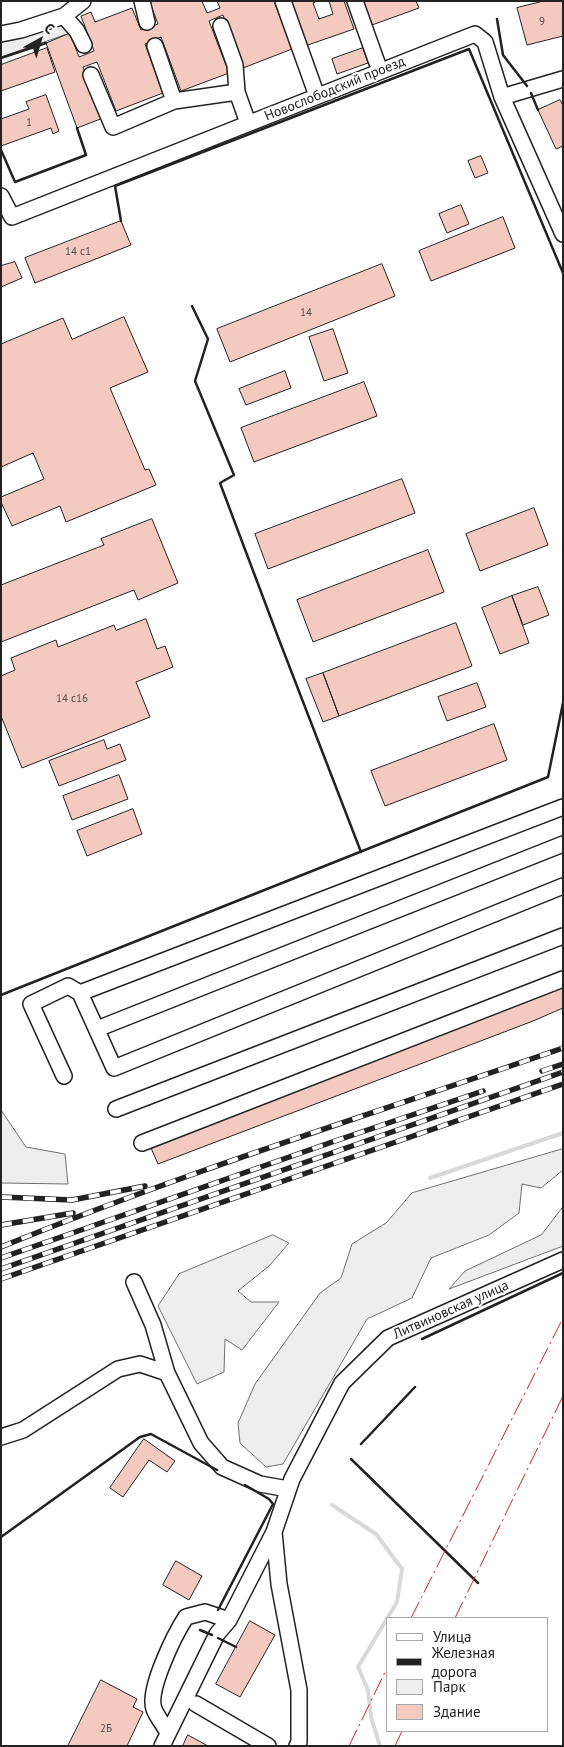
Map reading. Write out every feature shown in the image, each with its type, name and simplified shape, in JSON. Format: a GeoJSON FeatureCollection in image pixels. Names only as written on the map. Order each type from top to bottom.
{"type":"FeatureCollection","features":[{"type":"Feature","properties":{"kind":"street"},"geometry":{"type":"LineString","coordinates":[[1,34],[21,30],[64,16],[82,1]]}},
{"type":"Feature","properties":{"kind":"street"},"geometry":{"type":"LineString","coordinates":[[142,1],[147,22]]}},
{"type":"Feature","properties":{"kind":"street"},"geometry":{"type":"LineString","coordinates":[[283,1],[317,96]]}},
{"type":"Feature","properties":{"kind":"street"},"geometry":{"type":"LineString","coordinates":[[355,1],[380,71]]}},
{"type":"Feature","properties":{"kind":"street"},"geometry":{"type":"LineString","coordinates":[[64,16],[77,31],[84,46]]}},
{"type":"Feature","properties":{"kind":"street"},"geometry":{"type":"LineString","coordinates":[[221,26],[235,65],[236,92],[248,123]]}},
{"type":"Feature","properties":{"kind":"street","name":"Новослободский проезд"},"geometry":{"type":"LineString","coordinates":[[1,196],[12,217],[475,34],[485,42],[502,97],[563,234]]}},
{"type":"Feature","properties":{"kind":"street"},"geometry":{"type":"LineString","coordinates":[[155,46],[174,101]]}},
{"type":"Feature","properties":{"kind":"street"},"geometry":{"type":"LineString","coordinates":[[92,74],[113,127],[174,101],[236,92]]}},
{"type":"Feature","properties":{"kind":"street"},"geometry":{"type":"LineString","coordinates":[[502,97],[563,79]]}},
{"type":"Feature","properties":{"kind":"street"},"geometry":{"type":"LineString","coordinates":[[80,992],[563,807]]}},
{"type":"Feature","properties":{"kind":"street"},"geometry":{"type":"LineString","coordinates":[[97,1029],[563,844]]}},
{"type":"Feature","properties":{"kind":"street"},"geometry":{"type":"LineString","coordinates":[[64,1076],[31,1004],[68,986],[80,992],[114,1068],[563,886]]}},
{"type":"Feature","properties":{"kind":"street"},"geometry":{"type":"LineString","coordinates":[[116,1109],[563,936]]}},
{"type":"Feature","properties":{"kind":"street"},"geometry":{"type":"LineString","coordinates":[[142,1143],[563,979]]}},
{"type":"Feature","properties":{"kind":"street","name":"Литвиновская улица"},"geometry":{"type":"LineString","coordinates":[[297,1746],[299,1690],[278,1584],[274,1532],[292,1478],[342,1384],[388,1338],[563,1260]]}},
{"type":"Feature","properties":{"kind":"street"},"geometry":{"type":"LineString","coordinates":[[134,1282],[153,1325],[167,1373],[200,1442],[222,1467],[260,1484],[288,1489]]}},
{"type":"Feature","properties":{"kind":"street"},"geometry":{"type":"LineString","coordinates":[[1,1437],[23,1430],[118,1369],[140,1364],[167,1373]]}},
{"type":"Feature","properties":{"kind":"street"},"geometry":{"type":"LineString","coordinates":[[165,1739],[217,1634],[229,1620],[274,1532]]}},
{"type":"Feature","properties":{"kind":"street"},"geometry":{"type":"LineString","coordinates":[[165,1739],[153,1707],[154,1688],[174,1635],[186,1617],[205,1612],[229,1620]]}},
{"type":"Feature","properties":{"kind":"street"},"geometry":{"type":"LineString","coordinates":[[196,1704],[268,1746]]}},
{"type":"Feature","properties":{"kind":"green space"},"geometry":{"type":"Polygon","coordinates":[[[64,25],[70,33],[1,57],[1,41],[64,25]]]}},
{"type":"Feature","properties":{"kind":"green space"},"geometry":{"type":"Polygon","coordinates":[[[1,1110],[26,1147],[65,1154],[68,1184],[1,1183],[1,1110]]]}},
{"type":"Feature","properties":{"kind":"green space"},"geometry":{"type":"Polygon","coordinates":[[[563,1149],[563,1170],[541,1188],[522,1184],[519,1213],[489,1235],[431,1258],[412,1298],[367,1319],[283,1464],[266,1467],[240,1443],[238,1423],[255,1384],[320,1293],[341,1278],[352,1244],[386,1223],[412,1193],[563,1149]]]}},
{"type":"Feature","properties":{"kind":"green space"},"geometry":{"type":"Polygon","coordinates":[[[563,1207],[563,1246],[449,1289],[465,1271],[541,1235],[563,1207]]]}},
{"type":"Feature","properties":{"kind":"green space"},"geometry":{"type":"Polygon","coordinates":[[[273,1235],[289,1243],[269,1266],[238,1291],[251,1302],[279,1302],[242,1350],[225,1339],[224,1372],[197,1384],[158,1306],[179,1274],[273,1235]]]}},
{"type":"Feature","properties":{"kind":"building"},"geometry":{"type":"Polygon","coordinates":[[[153,1],[202,1],[207,13],[220,8],[217,1],[274,1],[292,49],[243,68],[223,15],[209,21],[229,73],[181,91],[161,37],[145,44],[163,93],[116,111],[97,62],[83,67],[103,118],[77,128],[46,43],[70,33],[79,57],[94,51],[81,16],[91,12],[95,22],[132,8],[141,30],[158,24],[150,3],[153,1]]]}},
{"type":"Feature","properties":{"kind":"building"},"geometry":{"type":"Polygon","coordinates":[[[290,1],[317,1],[313,3],[319,19],[333,14],[329,1],[344,1],[354,29],[305,46],[290,1]]]}},
{"type":"Feature","properties":{"kind":"building"},"geometry":{"type":"Polygon","coordinates":[[[363,1],[416,1],[419,8],[372,25],[363,1]]]}},
{"type":"Feature","properties":{"kind":"building"},"geometry":{"type":"Polygon","coordinates":[[[544,1],[563,1],[563,36],[527,45],[517,8],[544,1]]]}},
{"type":"Feature","properties":{"kind":"building"},"geometry":{"type":"Polygon","coordinates":[[[47,48],[55,72],[1,91],[1,65],[47,48]]]}},
{"type":"Feature","properties":{"kind":"building"},"geometry":{"type":"Polygon","coordinates":[[[363,48],[368,63],[337,74],[332,59],[363,48]]]}},
{"type":"Feature","properties":{"kind":"building"},"geometry":{"type":"Polygon","coordinates":[[[46,95],[59,131],[53,134],[51,128],[1,146],[1,119],[29,109],[26,102],[46,95]]]}},
{"type":"Feature","properties":{"kind":"building"},"geometry":{"type":"Polygon","coordinates":[[[560,100],[563,105],[563,146],[556,149],[538,110],[560,100]]]}},
{"type":"Feature","properties":{"kind":"building"},"geometry":{"type":"Polygon","coordinates":[[[481,156],[488,173],[475,178],[468,161],[481,156]]]}},
{"type":"Feature","properties":{"kind":"building"},"geometry":{"type":"Polygon","coordinates":[[[461,205],[469,224],[447,233],[439,214],[461,205]]]}},
{"type":"Feature","properties":{"kind":"building"},"geometry":{"type":"Polygon","coordinates":[[[503,217],[515,248],[431,281],[419,251],[503,217]]]}},
{"type":"Feature","properties":{"kind":"building"},"geometry":{"type":"Polygon","coordinates":[[[121,221],[131,245],[35,283],[25,258],[121,221]]]}},
{"type":"Feature","properties":{"kind":"building"},"geometry":{"type":"Polygon","coordinates":[[[15,262],[22,278],[1,287],[1,266],[15,262]]]}},
{"type":"Feature","properties":{"kind":"building"},"geometry":{"type":"Polygon","coordinates":[[[382,264],[395,296],[230,362],[217,329],[382,264]]]}},
{"type":"Feature","properties":{"kind":"building"},"geometry":{"type":"Polygon","coordinates":[[[124,317],[148,372],[110,388],[145,470],[149,469],[156,485],[66,522],[60,506],[12,526],[1,502],[1,497],[44,479],[33,453],[1,467],[1,344],[63,318],[72,339],[124,317]]]}},
{"type":"Feature","properties":{"kind":"building"},"geometry":{"type":"Polygon","coordinates":[[[333,329],[348,373],[324,381],[309,337],[333,329]]]}},
{"type":"Feature","properties":{"kind":"building"},"geometry":{"type":"Polygon","coordinates":[[[285,371],[291,388],[246,405],[239,389],[285,371]]]}},
{"type":"Feature","properties":{"kind":"building"},"geometry":{"type":"Polygon","coordinates":[[[364,382],[377,416],[254,462],[241,428],[364,382]]]}},
{"type":"Feature","properties":{"kind":"building"},"geometry":{"type":"Polygon","coordinates":[[[402,479],[415,513],[268,569],[255,534],[402,479]]]}},
{"type":"Feature","properties":{"kind":"building"},"geometry":{"type":"Polygon","coordinates":[[[534,508],[548,545],[480,571],[466,534],[534,508]]]}},
{"type":"Feature","properties":{"kind":"building"},"geometry":{"type":"Polygon","coordinates":[[[152,519],[178,583],[138,600],[134,590],[1,642],[1,585],[104,545],[101,539],[152,519]]]}},
{"type":"Feature","properties":{"kind":"building"},"geometry":{"type":"Polygon","coordinates":[[[428,550],[444,592],[313,642],[297,600],[428,550]]]}},
{"type":"Feature","properties":{"kind":"building"},"geometry":{"type":"Polygon","coordinates":[[[538,587],[549,615],[523,625],[512,596],[538,587]]]}},
{"type":"Feature","properties":{"kind":"building"},"geometry":{"type":"Polygon","coordinates":[[[512,596],[529,643],[500,654],[482,608],[512,596]]]}},
{"type":"Feature","properties":{"kind":"building"},"geometry":{"type":"Polygon","coordinates":[[[146,619],[157,649],[165,646],[173,667],[136,682],[150,717],[22,768],[1,716],[1,676],[15,670],[11,658],[56,640],[58,647],[114,625],[116,630],[146,619]]]}},
{"type":"Feature","properties":{"kind":"building"},"geometry":{"type":"Polygon","coordinates":[[[456,623],[472,666],[339,716],[323,673],[456,623]]]}},
{"type":"Feature","properties":{"kind":"building"},"geometry":{"type":"Polygon","coordinates":[[[323,673],[339,716],[323,722],[306,679],[323,673]]]}},
{"type":"Feature","properties":{"kind":"building"},"geometry":{"type":"Polygon","coordinates":[[[477,683],[486,707],[447,721],[438,697],[477,683]]]}},
{"type":"Feature","properties":{"kind":"building"},"geometry":{"type":"Polygon","coordinates":[[[494,724],[507,760],[385,806],[371,771],[494,724]]]}},
{"type":"Feature","properties":{"kind":"building"},"geometry":{"type":"Polygon","coordinates":[[[104,740],[107,749],[120,744],[126,760],[59,786],[49,761],[104,740]]]}},
{"type":"Feature","properties":{"kind":"building"},"geometry":{"type":"Polygon","coordinates":[[[119,775],[128,799],[72,820],[63,796],[119,775]]]}},
{"type":"Feature","properties":{"kind":"building"},"geometry":{"type":"Polygon","coordinates":[[[133,809],[142,834],[87,856],[77,831],[133,809]]]}},
{"type":"Feature","properties":{"kind":"building"},"geometry":{"type":"Polygon","coordinates":[[[563,987],[563,1008],[533,1021],[158,1164],[151,1148],[563,987]]]}},
{"type":"Feature","properties":{"kind":"building"},"geometry":{"type":"Polygon","coordinates":[[[144,1439],[175,1461],[167,1472],[149,1460],[123,1497],[110,1488],[144,1439]]]}},
{"type":"Feature","properties":{"kind":"building"},"geometry":{"type":"Polygon","coordinates":[[[176,1561],[202,1576],[189,1600],[163,1585],[176,1561]]]}},
{"type":"Feature","properties":{"kind":"building"},"geometry":{"type":"Polygon","coordinates":[[[250,1621],[275,1635],[240,1697],[216,1684],[250,1621]]]}},
{"type":"Feature","properties":{"kind":"building"},"geometry":{"type":"Polygon","coordinates":[[[101,1680],[137,1699],[133,1707],[143,1712],[127,1746],[68,1746],[101,1680]]]}},
{"type":"Feature","properties":{"kind":"building"},"geometry":{"type":"Polygon","coordinates":[[[188,1735],[208,1746],[183,1746],[188,1735]]]}},
{"type":"Feature","properties":{"kind":"waterway"},"geometry":{"type":"LineString","coordinates":[[430,1178],[563,1133]]}},
{"type":"Feature","properties":{"kind":"waterway"},"geometry":{"type":"LineString","coordinates":[[332,1505],[376,1534],[402,1569],[397,1602],[388,1617]]}},
{"type":"Feature","properties":{"kind":"waterway"},"geometry":{"type":"LineString","coordinates":[[380,1746],[371,1717],[368,1690],[358,1667],[386,1620]]}},
{"type":"Feature","properties":{"kind":"railway"},"geometry":{"type":"LineString","coordinates":[[1,1247],[210,1168],[563,1048]]}},
{"type":"Feature","properties":{"kind":"railway"},"geometry":{"type":"LineString","coordinates":[[542,1071],[563,1064]]}},
{"type":"Feature","properties":{"kind":"railway"},"geometry":{"type":"LineString","coordinates":[[1,1269],[563,1072]]}},
{"type":"Feature","properties":{"kind":"railway"},"geometry":{"type":"LineString","coordinates":[[1,1279],[563,1084]]}},
{"type":"Feature","properties":{"kind":"railway"},"geometry":{"type":"LineString","coordinates":[[1,1258],[483,1091]]}},
{"type":"Feature","properties":{"kind":"railway"},"geometry":{"type":"LineString","coordinates":[[1,1197],[72,1200],[145,1186]]}},
{"type":"Feature","properties":{"kind":"railway"},"geometry":{"type":"LineString","coordinates":[[1,1225],[73,1213]]}},
{"type":"Feature","properties":{"kind":"wall"},"geometry":{"type":"LineString","coordinates":[[497,19],[503,55],[527,86]]}},
{"type":"Feature","properties":{"kind":"wall"},"geometry":{"type":"LineString","coordinates":[[1,58],[46,43]]}},
{"type":"Feature","properties":{"kind":"wall"},"geometry":{"type":"LineString","coordinates":[[121,221],[115,186],[469,49],[563,273]]}},
{"type":"Feature","properties":{"kind":"wall"},"geometry":{"type":"LineString","coordinates":[[531,93],[538,110]]}},
{"type":"Feature","properties":{"kind":"wall"},"geometry":{"type":"LineString","coordinates":[[1,150],[15,182],[86,155],[77,128]]}},
{"type":"Feature","properties":{"kind":"wall"},"geometry":{"type":"LineString","coordinates":[[192,306],[208,339],[195,381],[234,475],[220,483],[361,852]]}},
{"type":"Feature","properties":{"kind":"wall"},"geometry":{"type":"LineString","coordinates":[[1,995],[548,777],[563,703]]}},
{"type":"Feature","properties":{"kind":"wall"},"geometry":{"type":"LineString","coordinates":[[422,1339],[563,1273]]}},
{"type":"Feature","properties":{"kind":"wall"},"geometry":{"type":"LineString","coordinates":[[361,1444],[415,1387]]}},
{"type":"Feature","properties":{"kind":"wall"},"geometry":{"type":"LineString","coordinates":[[1,1537],[140,1437],[151,1434],[217,1470]]}},
{"type":"Feature","properties":{"kind":"wall"},"geometry":{"type":"LineString","coordinates":[[351,1459],[478,1583]]}},
{"type":"Feature","properties":{"kind":"wall"},"geometry":{"type":"LineString","coordinates":[[218,1610],[273,1504],[269,1499],[245,1485]]}},
{"type":"Feature","properties":{"kind":"wall"},"geometry":{"type":"LineString","coordinates":[[200,1630],[212,1635]]}},
{"type":"Feature","properties":{"kind":"wall"},"geometry":{"type":"LineString","coordinates":[[218,1638],[236,1647]]}},
{"type":"Feature","properties":{"kind":"power"},"geometry":{"type":"LineString","coordinates":[[412,1617],[563,1318]]}},
{"type":"Feature","properties":{"kind":"power"},"geometry":{"type":"LineString","coordinates":[[455,1617],[563,1396]]}},
{"type":"Feature","properties":{"kind":"power"},"geometry":{"type":"LineString","coordinates":[[349,1746],[386,1670]]}},
{"type":"Feature","properties":{"kind":"power"},"geometry":{"type":"LineString","coordinates":[[395,1746],[402,1732]]}}]}
